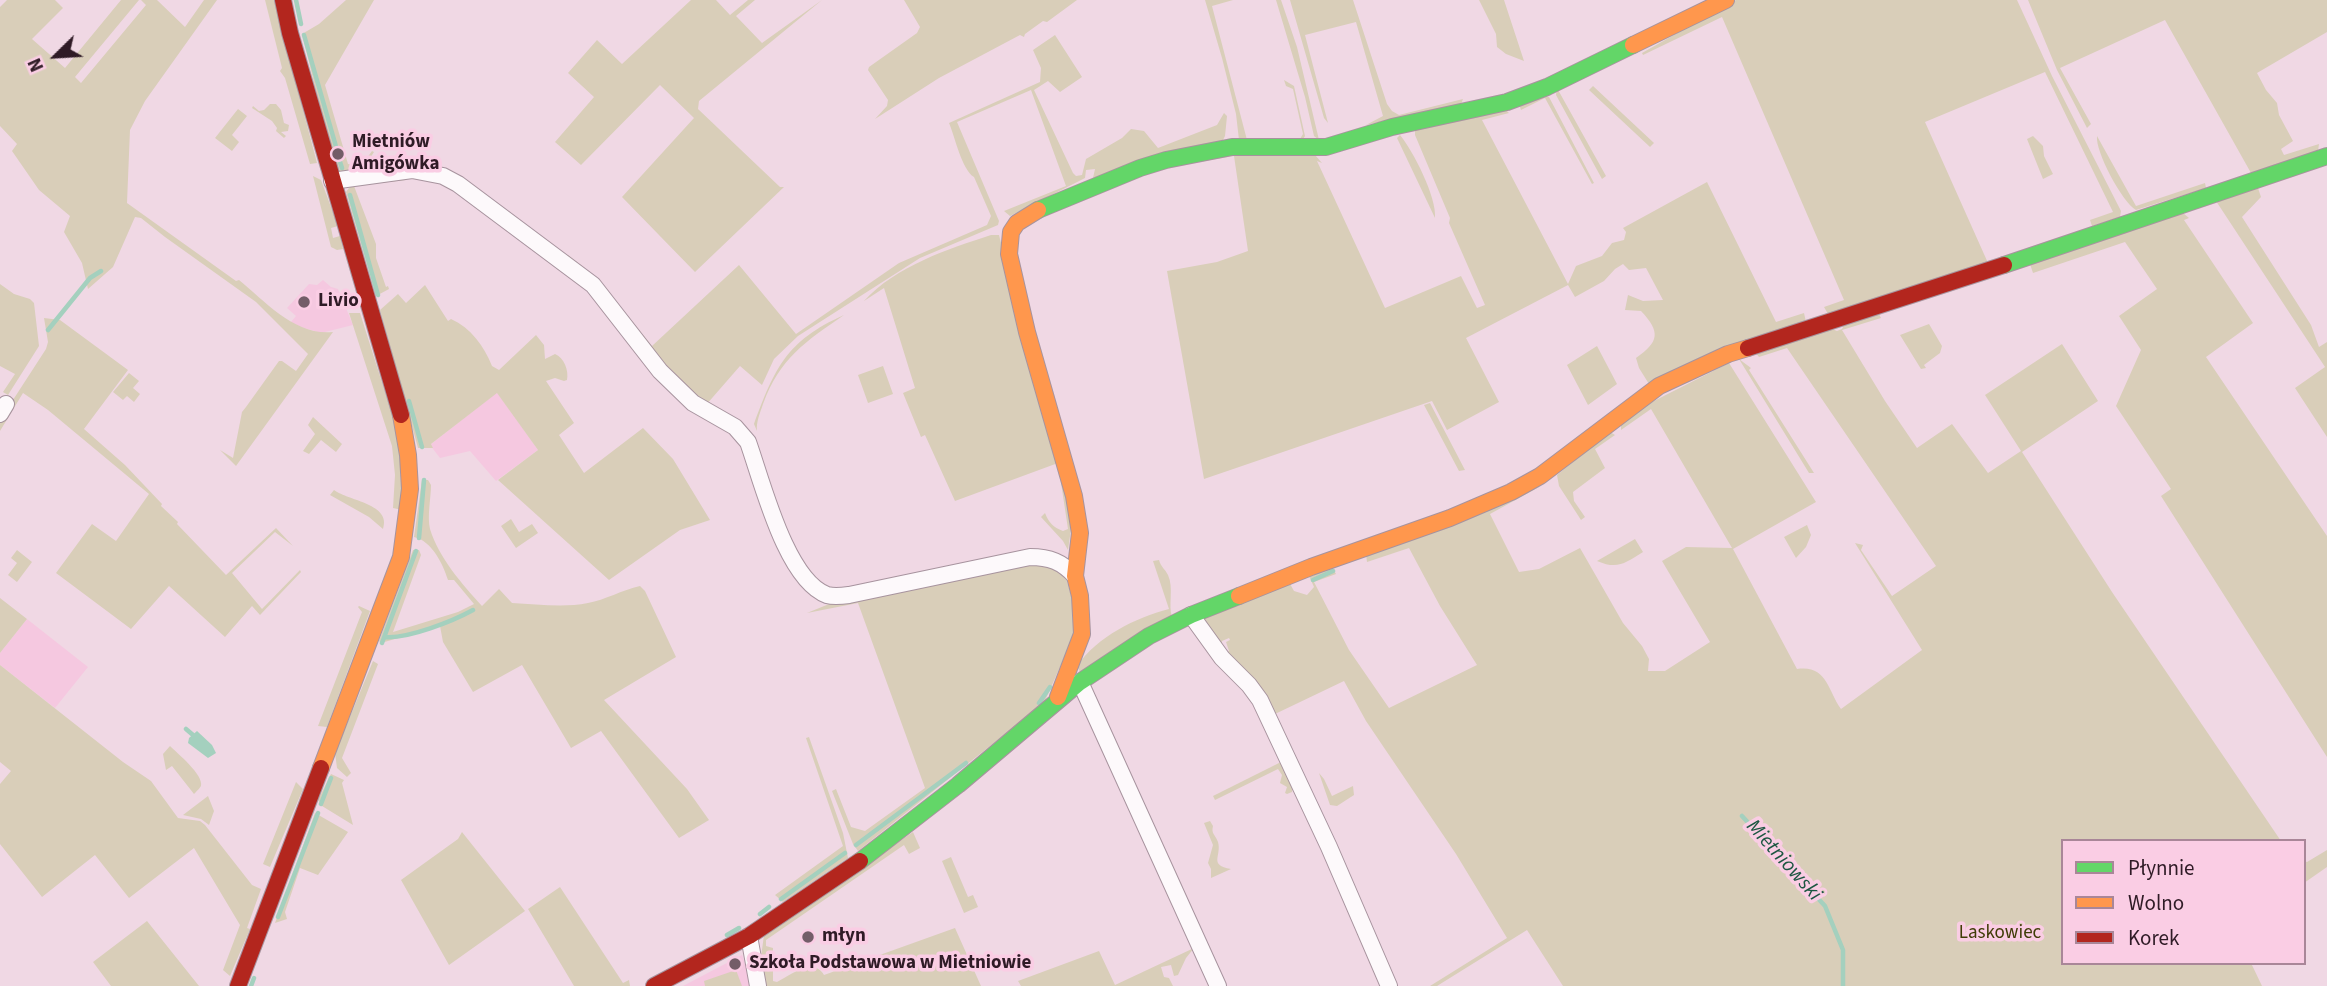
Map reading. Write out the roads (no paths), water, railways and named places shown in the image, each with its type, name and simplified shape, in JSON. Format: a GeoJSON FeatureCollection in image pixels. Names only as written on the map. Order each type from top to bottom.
{"type":"FeatureCollection","features":[{"type":"Feature","properties":{"kind":"street"},"geometry":{"type":"LineString","coordinates":[[238,986],[401,557],[409,520],[411,474],[404,429],[290,33],[283,0]]}},
{"type":"Feature","properties":{"kind":"street"},"geometry":{"type":"LineString","coordinates":[[1055,704],[1082,634],[1080,596],[1075,576],[1080,533],[1074,496],[1027,332],[1009,254],[1011,232],[1024,217],[1140,168],[1166,160],[1232,147],[1326,147],[1392,127],[1524,97],[1726,0]]}},
{"type":"Feature","properties":{"kind":"street"},"geometry":{"type":"LineString","coordinates":[[654,986],[749,936],[858,862],[958,785],[1080,682],[1149,636],[1191,615],[1240,594],[1450,518],[1511,492],[1540,476],[1659,386],[1728,354],[2084,239],[2327,156]]}},
{"type":"Feature","properties":{"kind":"street"},"geometry":{"type":"LineString","coordinates":[[332,181],[403,171],[443,176],[477,197],[593,285],[648,356],[678,389],[693,403],[742,433],[748,442],[786,547],[802,575],[819,591],[829,596],[849,595],[934,579],[1030,556],[1056,560],[1075,576]]}},
{"type":"Feature","properties":{"kind":"street"},"geometry":{"type":"LineString","coordinates":[[1191,615],[1222,658],[1260,700],[1390,986]]}},
{"type":"Feature","properties":{"kind":"street"},"geometry":{"type":"LineString","coordinates":[[1080,682],[1218,986]]}},
{"type":"Feature","properties":{"kind":"street"},"geometry":{"type":"LineString","coordinates":[[749,936],[758,986]]}},
{"type":"Feature","properties":{"kind":"waterway"},"geometry":{"type":"LineString","coordinates":[[296,0],[301,24]]}},
{"type":"Feature","properties":{"kind":"waterway"},"geometry":{"type":"LineString","coordinates":[[304,35],[337,150]]}},
{"type":"Feature","properties":{"kind":"waterway"},"geometry":{"type":"LineString","coordinates":[[339,159],[342,168]]}},
{"type":"Feature","properties":{"kind":"waterway"},"geometry":{"type":"LineString","coordinates":[[350,195],[378,295]]}},
{"type":"Feature","properties":{"kind":"waterway"},"geometry":{"type":"LineString","coordinates":[[48,330],[90,278],[101,271]]}},
{"type":"Feature","properties":{"kind":"waterway"},"geometry":{"type":"LineString","coordinates":[[409,401],[422,447]]}},
{"type":"Feature","properties":{"kind":"waterway"},"geometry":{"type":"LineString","coordinates":[[419,538],[424,480]]}},
{"type":"Feature","properties":{"kind":"waterway"},"geometry":{"type":"LineString","coordinates":[[382,643],[416,551]]}},
{"type":"Feature","properties":{"kind":"waterway"},"geometry":{"type":"LineString","coordinates":[[1313,580],[1333,571]]}},
{"type":"Feature","properties":{"kind":"waterway"},"geometry":{"type":"LineString","coordinates":[[385,637],[418,632],[473,610]]}},
{"type":"Feature","properties":{"kind":"waterway"},"geometry":{"type":"LineString","coordinates":[[1039,703],[1050,687]]}},
{"type":"Feature","properties":{"kind":"waterway"},"geometry":{"type":"LineString","coordinates":[[186,729],[193,735]]}},
{"type":"Feature","properties":{"kind":"waterway"},"geometry":{"type":"LineString","coordinates":[[856,845],[966,763]]}},
{"type":"Feature","properties":{"kind":"waterway"},"geometry":{"type":"LineString","coordinates":[[321,804],[331,778]]}},
{"type":"Feature","properties":{"kind":"waterway"},"geometry":{"type":"LineString","coordinates":[[278,917],[318,813]]}},
{"type":"Feature","properties":{"kind":"waterway","name":"Mietniowski"},"geometry":{"type":"LineString","coordinates":[[1742,816],[1825,906],[1843,950],[1843,986]]}},
{"type":"Feature","properties":{"kind":"waterway"},"geometry":{"type":"LineString","coordinates":[[781,899],[845,853]]}},
{"type":"Feature","properties":{"kind":"waterway"},"geometry":{"type":"LineString","coordinates":[[760,914],[769,907]]}},
{"type":"Feature","properties":{"kind":"waterway"},"geometry":{"type":"LineString","coordinates":[[727,935],[739,928]]}},
{"type":"Feature","properties":{"kind":"waterway"},"geometry":{"type":"LineString","coordinates":[[251,986],[254,978]]}},
{"type":"Feature","properties":{"kind":"place","name":"Mietniów Amigówka"},"geometry":{"type":"Point","coordinates":[338,154]}},
{"type":"Feature","properties":{"kind":"place","name":"Livio"},"geometry":{"type":"Point","coordinates":[304,302]}},
{"type":"Feature","properties":{"kind":"place","name":"młyn"},"geometry":{"type":"Point","coordinates":[808,937]}},
{"type":"Feature","properties":{"kind":"place","name":"Szkoła Podstawowa w Mietniowie"},"geometry":{"type":"Point","coordinates":[735,964]}},
{"type":"Feature","properties":{"kind":"park label","name":"Laskowiec"},"geometry":{"type":"Point","coordinates":[2000,934]}}]}
